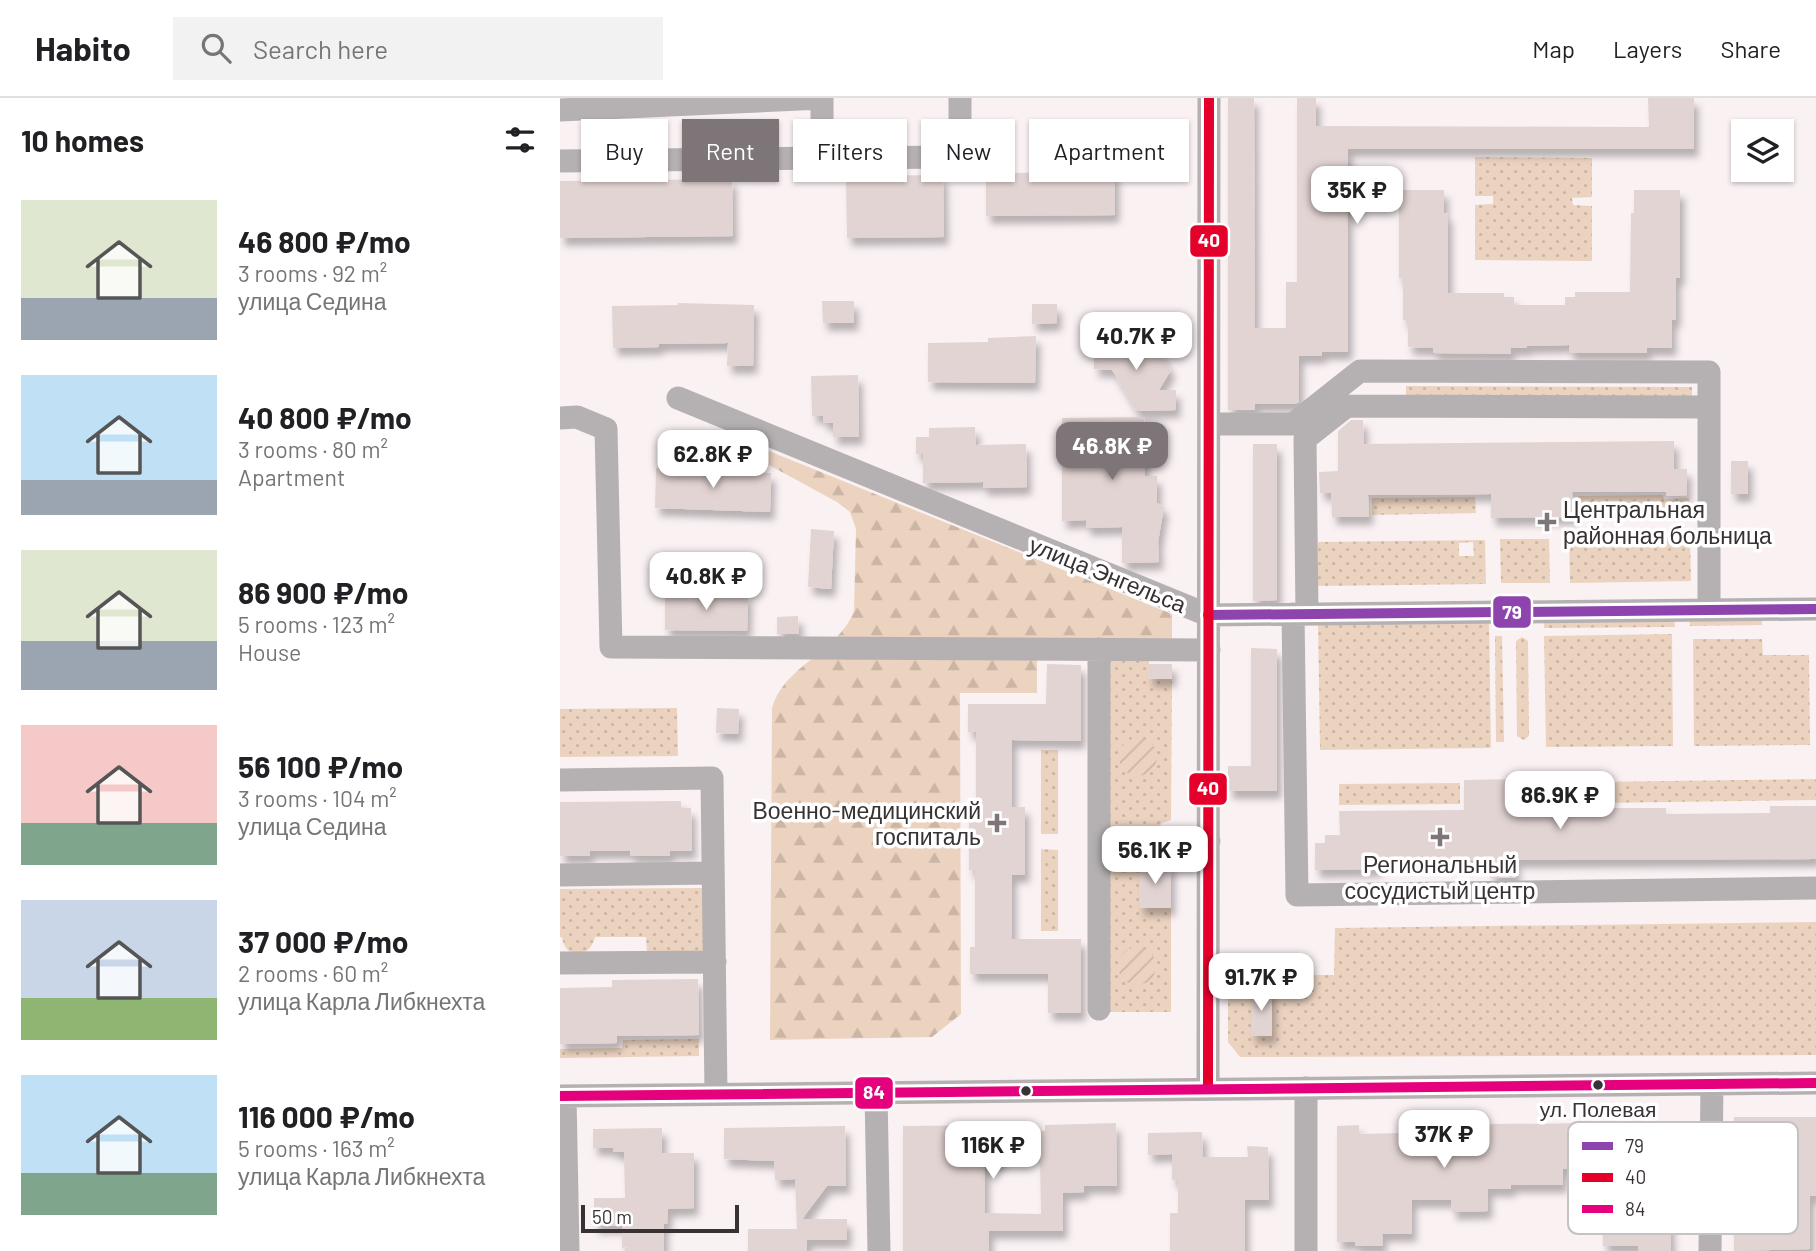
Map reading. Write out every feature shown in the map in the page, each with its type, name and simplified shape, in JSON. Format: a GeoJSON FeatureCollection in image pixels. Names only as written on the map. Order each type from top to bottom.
{"type":"FeatureCollection","features":[{"type":"Feature","properties":{"kind":"street"},"geometry":{"type":"LineString","coordinates":[[560,110],[822,98],[822,119]]}},
{"type":"Feature","properties":{"kind":"street"},"geometry":{"type":"LineString","coordinates":[[907,157],[960,157],[960,98]]}},
{"type":"Feature","properties":{"kind":"street"},"geometry":{"type":"LineString","coordinates":[[1208,1090],[1209,98]]}},
{"type":"Feature","properties":{"kind":"street"},"geometry":{"type":"LineString","coordinates":[[560,161],[793,158]]}},
{"type":"Feature","properties":{"kind":"street"},"geometry":{"type":"LineString","coordinates":[[1209,424],[1293,424],[1360,371],[1709,372],[1709,610]]}},
{"type":"Feature","properties":{"kind":"street","name":"улица Энгельса"},"geometry":{"type":"LineString","coordinates":[[678,398],[1208,615],[1816,609]]}},
{"type":"Feature","properties":{"kind":"street"},"geometry":{"type":"LineString","coordinates":[[1709,407],[1347,406],[1305,439],[1297,895],[1816,888]]}},
{"type":"Feature","properties":{"kind":"street"},"geometry":{"type":"LineString","coordinates":[[560,418],[577,418],[606,429],[611,647],[1209,650]]}},
{"type":"Feature","properties":{"kind":"street"},"geometry":{"type":"LineString","coordinates":[[1099,649],[1099,1009]]}},
{"type":"Feature","properties":{"kind":"street"},"geometry":{"type":"LineString","coordinates":[[560,780],[712,778],[716,1094]]}},
{"type":"Feature","properties":{"kind":"street"},"geometry":{"type":"LineString","coordinates":[[1099,840],[1209,841]]}},
{"type":"Feature","properties":{"kind":"street"},"geometry":{"type":"LineString","coordinates":[[560,875],[713,873]]}},
{"type":"Feature","properties":{"kind":"street"},"geometry":{"type":"LineString","coordinates":[[560,963],[715,961]]}},
{"type":"Feature","properties":{"kind":"street"},"geometry":{"type":"LineString","coordinates":[[568,1251],[562,1096],[1816,1083]]}},
{"type":"Feature","properties":{"kind":"street"},"geometry":{"type":"LineString","coordinates":[[1712,1084],[1712,1122]]}},
{"type":"Feature","properties":{"kind":"street"},"geometry":{"type":"LineString","coordinates":[[1306,1088],[1306,1251]]}},
{"type":"Feature","properties":{"kind":"street"},"geometry":{"type":"LineString","coordinates":[[876,1093],[878,1251]]}},
{"type":"Feature","properties":{"kind":"green space"},"geometry":{"type":"Polygon","coordinates":[[[1475,157],[1592,158],[1592,197],[1572,198],[1573,205],[1592,206],[1592,261],[1475,260],[1475,205],[1493,204],[1493,196],[1475,196],[1475,157]]]}},
{"type":"Feature","properties":{"kind":"green space"},"geometry":{"type":"Polygon","coordinates":[[[1406,386],[1692,387],[1692,398],[1406,398],[1406,386]]]}},
{"type":"Feature","properties":{"kind":"green space"},"geometry":{"type":"Polygon","coordinates":[[[734,437],[1172,614],[1172,640],[1037,640],[1037,693],[960,693],[961,1014],[932,1037],[770,1040],[772,708],[778,693],[788,681],[836,638],[854,611],[856,529],[850,512],[837,502],[769,465],[740,455],[733,442],[734,437]]]}},
{"type":"Feature","properties":{"kind":"green space"},"geometry":{"type":"Polygon","coordinates":[[[1663,495],[1664,499],[1689,498],[1689,511],[1578,512],[1578,496],[1663,495]]]}},
{"type":"Feature","properties":{"kind":"green space"},"geometry":{"type":"Polygon","coordinates":[[[1475,497],[1476,513],[1372,515],[1372,498],[1475,497]]]}},
{"type":"Feature","properties":{"kind":"green space"},"geometry":{"type":"Polygon","coordinates":[[[1690,537],[1691,581],[1570,583],[1569,539],[1690,537]]]}},
{"type":"Feature","properties":{"kind":"green space"},"geometry":{"type":"Polygon","coordinates":[[[1500,539],[1549,539],[1550,583],[1501,583],[1500,539]]]}},
{"type":"Feature","properties":{"kind":"green space"},"geometry":{"type":"Polygon","coordinates":[[[1485,540],[1486,584],[1318,586],[1318,542],[1485,540]],[[1473,542],[1459,543],[1459,556],[1474,556],[1473,542]]]}},
{"type":"Feature","properties":{"kind":"green space"},"geometry":{"type":"Polygon","coordinates":[[[1761,614],[1762,625],[1690,626],[1689,615],[1761,614]]]}},
{"type":"Feature","properties":{"kind":"green space"},"geometry":{"type":"Polygon","coordinates":[[[1674,616],[1675,627],[1544,628],[1544,617],[1674,616]]]}},
{"type":"Feature","properties":{"kind":"green space"},"geometry":{"type":"Polygon","coordinates":[[[1489,618],[1491,748],[1320,750],[1318,620],[1489,618]]]}},
{"type":"Feature","properties":{"kind":"green space"},"geometry":{"type":"Polygon","coordinates":[[[1672,634],[1673,746],[1546,747],[1544,636],[1672,634]]]}},
{"type":"Feature","properties":{"kind":"green space"},"geometry":{"type":"Polygon","coordinates":[[[1495,636],[1502,636],[1504,742],[1496,742],[1495,636]]]}},
{"type":"Feature","properties":{"kind":"green space"},"geometry":{"type":"Polygon","coordinates":[[[1522,637],[1528,641],[1529,736],[1524,740],[1517,736],[1516,641],[1522,637]]]}},
{"type":"Feature","properties":{"kind":"green space"},"geometry":{"type":"Polygon","coordinates":[[[1693,639],[1762,639],[1763,655],[1809,655],[1810,745],[1694,746],[1693,639]]]}},
{"type":"Feature","properties":{"kind":"green space"},"geometry":{"type":"Polygon","coordinates":[[[1110,659],[1149,659],[1149,679],[1172,679],[1171,820],[1162,823],[1156,831],[1110,831],[1110,659]]]}},
{"type":"Feature","properties":{"kind":"green space"},"geometry":{"type":"Polygon","coordinates":[[[677,708],[678,756],[560,757],[560,709],[677,708]]]}},
{"type":"Feature","properties":{"kind":"green space"},"geometry":{"type":"Polygon","coordinates":[[[1138,738],[1151,744],[1157,757],[1151,770],[1138,776],[1125,770],[1119,757],[1125,744],[1138,738]]]}},
{"type":"Feature","properties":{"kind":"green space"},"geometry":{"type":"Polygon","coordinates":[[[1041,750],[1058,750],[1058,834],[1041,834],[1041,750]]]}},
{"type":"Feature","properties":{"kind":"green space"},"geometry":{"type":"Polygon","coordinates":[[[1816,779],[1816,800],[1595,803],[1594,782],[1816,779]]]}},
{"type":"Feature","properties":{"kind":"green space"},"geometry":{"type":"Polygon","coordinates":[[[1460,783],[1460,804],[1339,805],[1339,784],[1460,783]]]}},
{"type":"Feature","properties":{"kind":"green space"},"geometry":{"type":"Polygon","coordinates":[[[1041,849],[1058,850],[1058,931],[1041,931],[1041,849]]]}},
{"type":"Feature","properties":{"kind":"green space"},"geometry":{"type":"Polygon","coordinates":[[[1110,850],[1130,850],[1139,863],[1139,907],[1171,908],[1171,1012],[1110,1012],[1110,850]]]}},
{"type":"Feature","properties":{"kind":"green space"},"geometry":{"type":"Polygon","coordinates":[[[704,888],[704,951],[647,952],[646,937],[595,937],[588,950],[578,954],[568,950],[560,937],[560,889],[704,888]]]}},
{"type":"Feature","properties":{"kind":"green space"},"geometry":{"type":"Polygon","coordinates":[[[1816,922],[1816,1055],[1240,1057],[1228,1042],[1228,975],[1334,975],[1335,928],[1816,922]]]}},
{"type":"Feature","properties":{"kind":"green space"},"geometry":{"type":"Polygon","coordinates":[[[1137,947],[1150,953],[1156,966],[1150,979],[1137,985],[1124,979],[1118,966],[1124,953],[1137,947]]]}},
{"type":"Feature","properties":{"kind":"green space"},"geometry":{"type":"Polygon","coordinates":[[[699,1039],[699,1056],[560,1058],[560,1049],[622,1048],[623,1040],[699,1039]]]}},
{"type":"Feature","properties":{"kind":"building"},"geometry":{"type":"Polygon","coordinates":[[[1228,98],[1254,98],[1255,328],[1286,328],[1286,282],[1297,282],[1297,98],[1316,98],[1316,126],[1649,127],[1648,98],[1694,98],[1694,149],[1348,149],[1348,352],[1322,352],[1322,356],[1299,356],[1299,402],[1295,404],[1255,404],[1255,410],[1228,410],[1228,98]]]}},
{"type":"Feature","properties":{"kind":"building"},"geometry":{"type":"Polygon","coordinates":[[[1015,173],[1029,173],[1029,182],[1115,182],[1115,215],[986,216],[986,182],[1015,182],[1015,173]]]}},
{"type":"Feature","properties":{"kind":"building"},"geometry":{"type":"Polygon","coordinates":[[[907,175],[921,175],[921,182],[943,182],[944,237],[847,238],[846,182],[907,182],[907,175]]]}},
{"type":"Feature","properties":{"kind":"building"},"geometry":{"type":"Polygon","coordinates":[[[668,180],[732,182],[733,236],[560,238],[560,181],[668,182],[668,180]]]}},
{"type":"Feature","properties":{"kind":"building"},"geometry":{"type":"Polygon","coordinates":[[[1399,190],[1444,190],[1444,213],[1448,214],[1448,293],[1504,293],[1504,297],[1514,297],[1514,305],[1565,305],[1565,297],[1575,297],[1575,292],[1630,292],[1634,190],[1680,190],[1680,278],[1676,278],[1676,320],[1672,320],[1672,348],[1647,348],[1647,353],[1569,353],[1569,345],[1527,346],[1510,348],[1511,354],[1433,353],[1433,348],[1408,347],[1408,320],[1403,320],[1403,278],[1399,278],[1399,190]]]}},
{"type":"Feature","properties":{"kind":"building"},"geometry":{"type":"Polygon","coordinates":[[[822,301],[854,301],[854,323],[823,323],[822,301]]]}},
{"type":"Feature","properties":{"kind":"building"},"geometry":{"type":"Polygon","coordinates":[[[678,303],[754,305],[753,366],[727,366],[728,343],[613,348],[612,306],[678,303]]]}},
{"type":"Feature","properties":{"kind":"building"},"geometry":{"type":"Polygon","coordinates":[[[1032,304],[1057,304],[1057,323],[1032,324],[1032,304]]]}},
{"type":"Feature","properties":{"kind":"building"},"geometry":{"type":"Polygon","coordinates":[[[1036,336],[1035,383],[928,382],[928,343],[988,342],[988,338],[1036,336]]]}},
{"type":"Feature","properties":{"kind":"building"},"geometry":{"type":"Polygon","coordinates":[[[1094,336],[1126,336],[1126,344],[1156,344],[1171,370],[1159,390],[1176,390],[1176,410],[1136,411],[1112,370],[1094,369],[1094,336]]]}},
{"type":"Feature","properties":{"kind":"building"},"geometry":{"type":"Polygon","coordinates":[[[858,375],[859,437],[833,437],[833,423],[823,423],[823,416],[812,416],[811,376],[858,375]]]}},
{"type":"Feature","properties":{"kind":"building"},"geometry":{"type":"Polygon","coordinates":[[[1144,417],[1145,476],[1157,476],[1157,503],[1164,507],[1158,542],[1159,562],[1122,563],[1122,527],[1086,528],[1086,520],[1062,521],[1062,418],[1144,417]]]}},
{"type":"Feature","properties":{"kind":"building"},"geometry":{"type":"Polygon","coordinates":[[[1351,420],[1363,420],[1364,444],[1674,441],[1674,469],[1687,469],[1687,495],[1667,496],[1666,492],[1572,492],[1573,517],[1491,518],[1491,494],[1368,495],[1369,517],[1332,517],[1331,493],[1320,493],[1319,472],[1338,471],[1338,431],[1351,420]]]}},
{"type":"Feature","properties":{"kind":"building"},"geometry":{"type":"Polygon","coordinates":[[[975,427],[976,445],[1026,444],[1027,487],[983,488],[983,482],[923,483],[923,454],[916,454],[916,437],[929,437],[929,428],[975,427]]]}},
{"type":"Feature","properties":{"kind":"building"},"geometry":{"type":"Polygon","coordinates":[[[1253,444],[1277,444],[1277,600],[1253,601],[1253,444]]]}},
{"type":"Feature","properties":{"kind":"building"},"geometry":{"type":"Polygon","coordinates":[[[1731,461],[1748,461],[1748,494],[1731,494],[1731,461]]]}},
{"type":"Feature","properties":{"kind":"building"},"geometry":{"type":"Polygon","coordinates":[[[656,468],[771,473],[770,512],[655,508],[656,468]]]}},
{"type":"Feature","properties":{"kind":"building"},"geometry":{"type":"Polygon","coordinates":[[[811,529],[834,531],[831,589],[808,587],[811,529]]]}},
{"type":"Feature","properties":{"kind":"building"},"geometry":{"type":"Polygon","coordinates":[[[665,593],[748,595],[747,631],[665,630],[665,593]]]}},
{"type":"Feature","properties":{"kind":"building"},"geometry":{"type":"Polygon","coordinates":[[[798,616],[799,634],[777,634],[777,617],[798,616]]]}},
{"type":"Feature","properties":{"kind":"building"},"geometry":{"type":"Polygon","coordinates":[[[1251,648],[1277,649],[1277,791],[1228,791],[1228,766],[1251,766],[1251,648]]]}},
{"type":"Feature","properties":{"kind":"building","name":"Военно-медицинский госпиталь"},"geometry":{"type":"Polygon","coordinates":[[[1047,664],[1081,665],[1081,741],[1012,740],[1012,807],[1025,807],[1025,875],[1012,875],[1012,939],[1081,939],[1081,1013],[1048,1013],[1048,974],[970,974],[970,947],[975,947],[975,870],[969,870],[969,801],[976,801],[976,732],[968,732],[968,704],[1046,704],[1047,664]]]}},
{"type":"Feature","properties":{"kind":"building"},"geometry":{"type":"Polygon","coordinates":[[[1149,664],[1172,664],[1172,679],[1148,679],[1149,664]]]}},
{"type":"Feature","properties":{"kind":"building"},"geometry":{"type":"Polygon","coordinates":[[[717,708],[739,709],[738,734],[716,733],[717,708]]]}},
{"type":"Feature","properties":{"kind":"building"},"geometry":{"type":"Polygon","coordinates":[[[1586,778],[1586,808],[1666,808],[1666,814],[1770,813],[1770,806],[1816,806],[1816,859],[1516,860],[1516,878],[1490,878],[1490,860],[1378,861],[1378,869],[1315,870],[1315,843],[1325,843],[1325,835],[1340,835],[1339,811],[1464,810],[1464,780],[1586,778]]]}},
{"type":"Feature","properties":{"kind":"building"},"geometry":{"type":"Polygon","coordinates":[[[681,801],[681,808],[691,808],[692,851],[670,851],[670,856],[630,856],[630,851],[590,851],[590,856],[560,856],[560,802],[681,801]]]}},
{"type":"Feature","properties":{"kind":"building"},"geometry":{"type":"Polygon","coordinates":[[[1139,863],[1171,863],[1171,908],[1139,908],[1139,863]]]}},
{"type":"Feature","properties":{"kind":"building"},"geometry":{"type":"Polygon","coordinates":[[[698,979],[699,1035],[617,1036],[617,1043],[560,1044],[560,988],[612,987],[612,980],[698,979]]]}},
{"type":"Feature","properties":{"kind":"building"},"geometry":{"type":"Polygon","coordinates":[[[1251,990],[1272,991],[1272,1036],[1251,1036],[1251,990]]]}},
{"type":"Feature","properties":{"kind":"building"},"geometry":{"type":"Polygon","coordinates":[[[1734,1117],[1816,1117],[1816,1196],[1810,1196],[1810,1249],[1734,1251],[1734,1234],[1798,1234],[1798,1122],[1734,1122],[1734,1117]]]}},
{"type":"Feature","properties":{"kind":"building"},"geometry":{"type":"Polygon","coordinates":[[[1116,1123],[1117,1186],[1084,1186],[1084,1192],[1063,1193],[1063,1231],[989,1231],[989,1251],[903,1251],[903,1126],[1000,1125],[1001,1162],[985,1162],[985,1213],[1041,1214],[1040,1155],[1033,1155],[1033,1131],[1045,1131],[1045,1125],[1116,1123]]]}},
{"type":"Feature","properties":{"kind":"building"},"geometry":{"type":"Polygon","coordinates":[[[1568,1123],[1568,1169],[1563,1169],[1563,1185],[1511,1185],[1511,1189],[1488,1189],[1488,1211],[1452,1212],[1451,1200],[1412,1200],[1412,1234],[1382,1234],[1383,1246],[1355,1246],[1355,1242],[1337,1242],[1337,1126],[1359,1125],[1359,1134],[1399,1133],[1399,1125],[1568,1123]]]}},
{"type":"Feature","properties":{"kind":"building"},"geometry":{"type":"Polygon","coordinates":[[[845,1126],[846,1186],[827,1186],[802,1219],[847,1219],[847,1240],[807,1240],[807,1251],[748,1251],[748,1229],[797,1229],[795,1179],[775,1180],[774,1161],[724,1159],[724,1128],[845,1126]]]}},
{"type":"Feature","properties":{"kind":"building"},"geometry":{"type":"Polygon","coordinates":[[[662,1128],[662,1153],[694,1153],[694,1208],[668,1209],[667,1224],[664,1224],[664,1251],[627,1251],[627,1247],[622,1248],[622,1226],[594,1226],[594,1198],[625,1198],[624,1152],[613,1152],[613,1148],[593,1148],[593,1129],[662,1128]]]}},
{"type":"Feature","properties":{"kind":"building"},"geometry":{"type":"Polygon","coordinates":[[[1202,1132],[1203,1157],[1248,1157],[1247,1146],[1268,1147],[1269,1200],[1245,1200],[1245,1251],[1170,1251],[1170,1213],[1178,1213],[1178,1180],[1172,1180],[1172,1154],[1148,1155],[1148,1133],[1202,1132]]]}},
{"type":"Feature","properties":{"kind":"building"},"geometry":{"type":"Polygon","coordinates":[[[1603,1234],[1670,1234],[1671,1251],[1638,1251],[1638,1246],[1603,1246],[1603,1234]]]}},
{"type":"Feature","properties":{"kind":"transit line","name":"40"},"geometry":{"type":"LineString","coordinates":[[1208,1089],[1209,98]]}},
{"type":"Feature","properties":{"kind":"transit line","name":"79"},"geometry":{"type":"LineString","coordinates":[[1208,615],[1816,609]]}},
{"type":"Feature","properties":{"kind":"transit line","name":"84"},"geometry":{"type":"LineString","coordinates":[[560,1096],[1816,1083]]}},
{"type":"Feature","properties":{"kind":"place","name":"Центральная районная больница"},"geometry":{"type":"Point","coordinates":[1547,522]}},
{"type":"Feature","properties":{"kind":"place","name":"Военно-медицинский госпиталь"},"geometry":{"type":"Point","coordinates":[997,823]}},
{"type":"Feature","properties":{"kind":"place","name":"Региональный сосудистый центр"},"geometry":{"type":"Point","coordinates":[1440,837]}},
{"type":"Feature","properties":{"kind":"place","name":"ул. Полевая"},"geometry":{"type":"Point","coordinates":[1598,1085]}}]}
